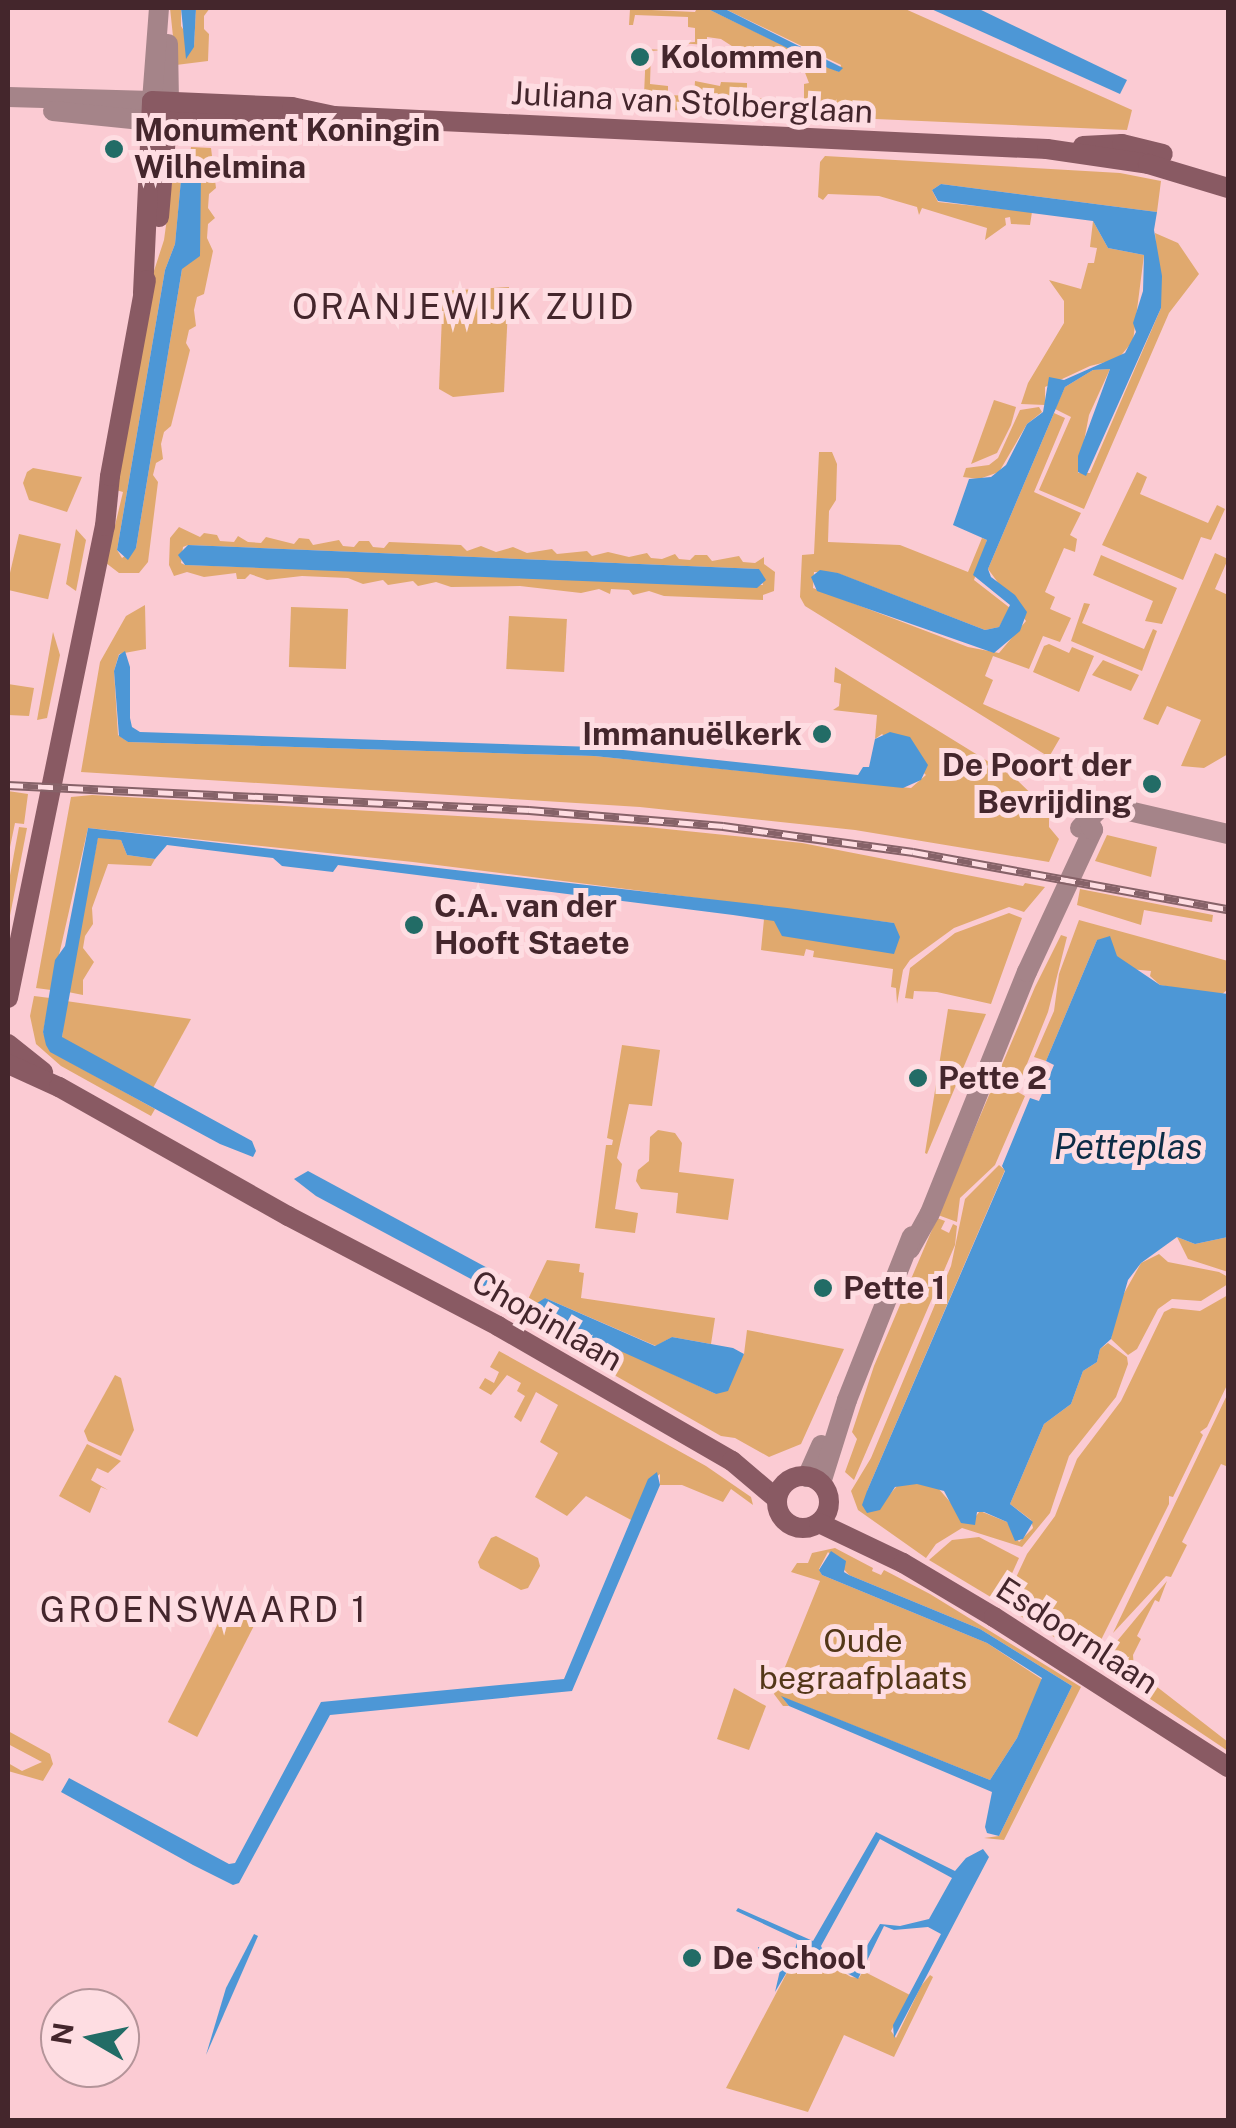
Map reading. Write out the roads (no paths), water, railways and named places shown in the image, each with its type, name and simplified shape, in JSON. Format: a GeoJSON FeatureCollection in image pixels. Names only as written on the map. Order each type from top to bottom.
{"type":"FeatureCollection","features":[{"type":"Feature","properties":{"kind":"main road","name":"Juliana van Stolberglaan"},"geometry":{"type":"LineString","coordinates":[[160,112],[334,116],[1047,150],[1148,164],[1228,188]]}},
{"type":"Feature","properties":{"kind":"main road"},"geometry":{"type":"LineString","coordinates":[[8,998],[12,963],[111,496],[110,476],[142,293],[154,248],[160,112]]}},
{"type":"Feature","properties":{"kind":"main road","name":"Juliana van Stolberglaan"},"geometry":{"type":"LineString","coordinates":[[1047,150],[1122,144],[1228,175]]}},
{"type":"Feature","properties":{"kind":"main road","name":"Chopinlaan"},"geometry":{"type":"LineString","coordinates":[[8,1044],[59,1087]]}},
{"type":"Feature","properties":{"kind":"main road","name":"Chopinlaan"},"geometry":{"type":"LineString","coordinates":[[8,1064],[59,1087],[225,1178],[269,1194],[331,1236],[732,1461],[798,1485]]}},
{"type":"Feature","properties":{"kind":"main road"},"geometry":{"type":"LineString","coordinates":[[798,1485],[824,1515]]}},
{"type":"Feature","properties":{"kind":"main road","name":"Esdoornlaan"},"geometry":{"type":"LineString","coordinates":[[798,1485],[780,1514],[790,1526],[808,1528],[824,1515],[1036,1643],[1225,1768]]}},
{"type":"Feature","properties":{"kind":"street"},"geometry":{"type":"LineString","coordinates":[[8,99],[160,112],[163,8]]}},
{"type":"Feature","properties":{"kind":"street"},"geometry":{"type":"LineString","coordinates":[[798,1485],[847,1400],[910,1249],[920,1209],[943,1172],[1027,972],[1039,922],[1082,825],[1103,804],[1228,834]]}},
{"type":"Feature","properties":{"kind":"water"},"geometry":{"type":"Polygon","coordinates":[[[181,8],[196,8],[194,47],[186,59],[181,8]]]}},
{"type":"Feature","properties":{"kind":"water"},"geometry":{"type":"Polygon","coordinates":[[[706,8],[723,8],[843,68],[839,72],[828,68],[706,8]]]}},
{"type":"Feature","properties":{"kind":"water"},"geometry":{"type":"Polygon","coordinates":[[[929,8],[977,8],[1127,80],[1120,94],[929,8]]]}},
{"type":"Feature","properties":{"kind":"water"},"geometry":{"type":"Polygon","coordinates":[[[192,168],[201,173],[200,256],[182,269],[136,548],[128,560],[117,550],[165,270],[175,244],[182,169],[192,168]]]}},
{"type":"Feature","properties":{"kind":"water"},"geometry":{"type":"Polygon","coordinates":[[[941,184],[1157,212],[1154,230],[1162,276],[1161,308],[1086,476],[1078,472],[1078,456],[1110,369],[1093,370],[1065,387],[988,569],[991,577],[1015,595],[1027,612],[1020,631],[994,653],[817,591],[811,577],[820,570],[838,573],[985,630],[999,627],[1010,605],[973,575],[987,540],[953,525],[969,479],[991,477],[1006,465],[1027,424],[1043,412],[1049,377],[1064,380],[1125,353],[1136,332],[1133,323],[1143,291],[1144,255],[1108,248],[1093,221],[938,201],[932,190],[941,184]]]}},
{"type":"Feature","properties":{"kind":"water"},"geometry":{"type":"Polygon","coordinates":[[[188,545],[759,569],[766,580],[757,588],[185,565],[178,555],[188,545]]]}},
{"type":"Feature","properties":{"kind":"water"},"geometry":{"type":"Polygon","coordinates":[[[125,651],[130,667],[130,718],[132,727],[140,732],[595,747],[858,775],[863,767],[869,767],[875,739],[890,732],[910,737],[928,765],[921,780],[903,788],[594,756],[128,742],[119,736],[114,671],[119,655],[125,651]]]}},
{"type":"Feature","properties":{"kind":"water"},"geometry":{"type":"Polygon","coordinates":[[[88,828],[787,908],[894,923],[900,937],[894,954],[782,936],[774,921],[733,915],[338,865],[333,872],[282,866],[273,858],[167,845],[155,859],[127,855],[121,840],[98,838],[62,1037],[252,1141],[256,1151],[253,1157],[220,1144],[50,1052],[46,1045],[43,1032],[55,960],[65,946],[88,828]]]}},
{"type":"Feature","properties":{"kind":"water","name":"Petteplas"},"geometry":{"type":"Polygon","coordinates":[[[1110,936],[1117,956],[1160,985],[1228,994],[1228,1237],[1195,1244],[1177,1237],[1141,1263],[1128,1280],[1111,1339],[1100,1349],[1097,1362],[1083,1371],[1071,1404],[1044,1424],[1010,1504],[1033,1522],[1023,1539],[1015,1541],[1007,1522],[984,1512],[977,1512],[975,1525],[961,1523],[944,1491],[917,1484],[895,1487],[880,1510],[867,1513],[862,1505],[867,1491],[1005,1171],[1002,1166],[1030,1098],[1039,1101],[1054,1065],[1046,1061],[1097,940],[1110,936]]]}},
{"type":"Feature","properties":{"kind":"water"},"geometry":{"type":"Polygon","coordinates":[[[308,1171],[495,1272],[495,1283],[484,1286],[316,1196],[294,1179],[308,1171]]]}},
{"type":"Feature","properties":{"kind":"water"},"geometry":{"type":"Polygon","coordinates":[[[545,1298],[655,1346],[672,1337],[733,1348],[744,1354],[728,1391],[716,1394],[538,1314],[534,1305],[545,1298]]]}},
{"type":"Feature","properties":{"kind":"water"},"geometry":{"type":"Polygon","coordinates":[[[657,1472],[660,1485],[572,1691],[330,1715],[239,1883],[233,1885],[193,1865],[61,1792],[69,1778],[229,1864],[235,1863],[321,1702],[564,1679],[648,1479],[657,1472]]]}},
{"type":"Feature","properties":{"kind":"water"},"geometry":{"type":"Polygon","coordinates":[[[831,1551],[846,1561],[844,1572],[849,1575],[980,1629],[1072,1686],[999,1836],[987,1833],[985,1827],[992,1792],[789,1706],[781,1696],[990,1780],[1017,1738],[1042,1678],[987,1643],[822,1575],[819,1570],[831,1551]]]}},
{"type":"Feature","properties":{"kind":"water"},"geometry":{"type":"Polygon","coordinates":[[[876,1832],[955,1871],[966,1858],[983,1849],[989,1857],[894,2038],[893,2025],[941,1934],[928,1927],[894,1930],[884,1926],[858,1979],[811,1954],[791,1965],[775,1992],[781,1966],[759,1952],[758,1947],[785,1953],[795,1949],[798,1940],[736,1911],[738,1908],[813,1941],[876,1832]],[[880,1839],[821,1946],[825,1955],[853,1969],[880,1924],[900,1926],[929,1919],[952,1878],[880,1839]]]}},
{"type":"Feature","properties":{"kind":"water"},"geometry":{"type":"Polygon","coordinates":[[[254,1934],[258,1936],[206,2055],[226,1988],[254,1934]]]}},
{"type":"Feature","properties":{"kind":"railway"},"geometry":{"type":"LineString","coordinates":[[8,785],[529,810],[723,826],[913,852],[1228,909]]}},
{"type":"Feature","properties":{"kind":"place","name":"Kolommen"},"geometry":{"type":"Point","coordinates":[640,57]}},
{"type":"Feature","properties":{"kind":"place","name":"Monument Koningin Wilhelmina"},"geometry":{"type":"Point","coordinates":[114,149]}},
{"type":"Feature","properties":{"kind":"place","name":"Immanuëlkerk"},"geometry":{"type":"Point","coordinates":[822,734]}},
{"type":"Feature","properties":{"kind":"place","name":"De Poort der Bevrijding"},"geometry":{"type":"Point","coordinates":[1152,784]}},
{"type":"Feature","properties":{"kind":"place","name":"C.A. van der Hooft Staete"},"geometry":{"type":"Point","coordinates":[414,925]}},
{"type":"Feature","properties":{"kind":"place","name":"Pette 2"},"geometry":{"type":"Point","coordinates":[918,1078]}},
{"type":"Feature","properties":{"kind":"place","name":"Pette 1"},"geometry":{"type":"Point","coordinates":[823,1288]}},
{"type":"Feature","properties":{"kind":"place","name":"De School"},"geometry":{"type":"Point","coordinates":[692,1958]}},
{"type":"Feature","properties":{"kind":"district","name":"ORANJEWIJK ZUID"},"geometry":{"type":"Point","coordinates":[464,307]}},
{"type":"Feature","properties":{"kind":"district","name":"GROENSWAARD 1"},"geometry":{"type":"Point","coordinates":[204,1610]}},
{"type":"Feature","properties":{"kind":"park label","name":"Oude begraafplaats"},"geometry":{"type":"Point","coordinates":[863,1660]}}]}
